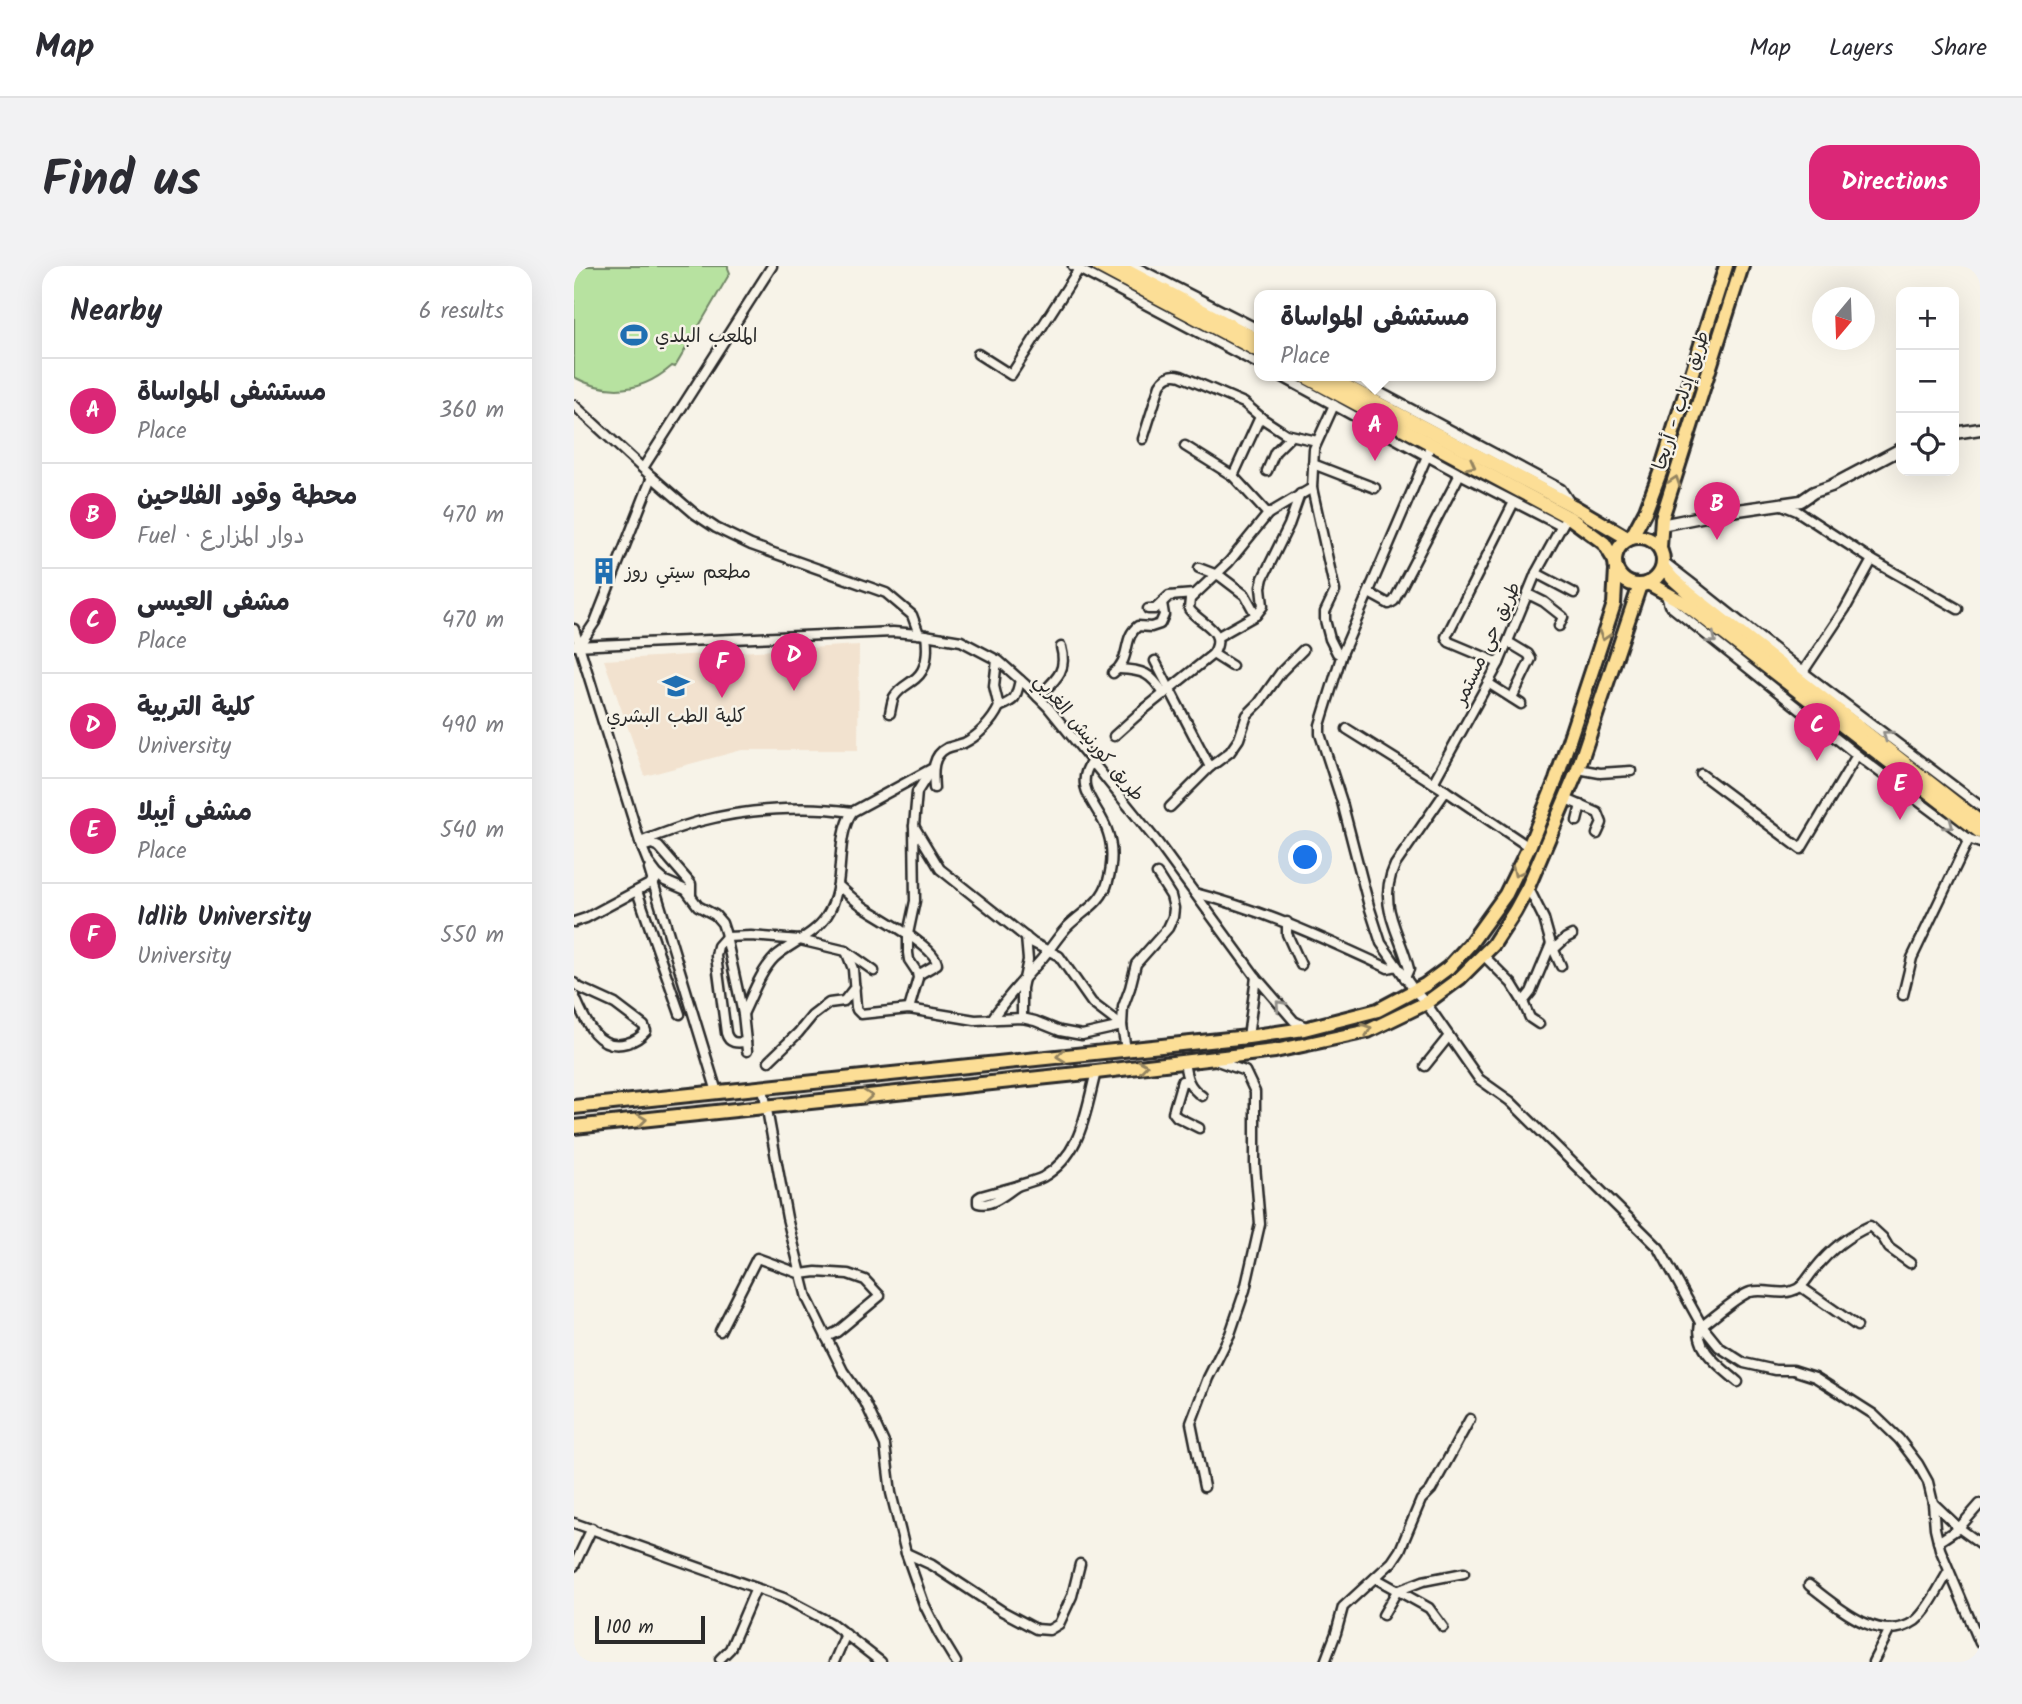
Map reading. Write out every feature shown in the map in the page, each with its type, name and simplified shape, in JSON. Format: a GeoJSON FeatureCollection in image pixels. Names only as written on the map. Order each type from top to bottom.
{"type":"FeatureCollection","features":[{"type":"Feature","properties":{"kind":"main road"},"geometry":{"type":"LineString","coordinates":[[1098,266],[1254,349]]}},
{"type":"Feature","properties":{"kind":"main road"},"geometry":{"type":"LineString","coordinates":[[1118,266],[1254,338]]}},
{"type":"Feature","properties":{"kind":"main road","name":"طريق إدلب - أريحا"},"geometry":{"type":"LineString","coordinates":[[1630,538],[1646,510],[1661,470],[1726,266]]}},
{"type":"Feature","properties":{"kind":"main road","name":"طريق إدلب - أريحا"},"geometry":{"type":"LineString","coordinates":[[1660,547],[1661,525],[1742,266]]}},
{"type":"Feature","properties":{"kind":"main road"},"geometry":{"type":"LineString","coordinates":[[1312,381],[1429,450],[1567,516],[1630,538],[1644,537],[1653,541],[1660,547],[1663,565],[1673,579],[1690,594],[1980,822]]}},
{"type":"Feature","properties":{"kind":"main road"},"geometry":{"type":"LineString","coordinates":[[1335,381],[1567,516],[1604,543],[1621,577],[1628,582],[1644,584],[1684,603],[1974,836]]}},
{"type":"Feature","properties":{"kind":"main road"},"geometry":{"type":"LineString","coordinates":[[574,1107],[1248,1037],[1308,1028],[1378,1010],[1448,968],[1470,944],[1506,894],[1529,847],[1556,780],[1614,604],[1618,548],[1630,538]]}},
{"type":"Feature","properties":{"kind":"main road"},"geometry":{"type":"LineString","coordinates":[[574,1127],[1097,1073],[1275,1051],[1368,1031],[1426,1003],[1460,978],[1493,945],[1528,887],[1578,769],[1644,584],[1656,578],[1663,565]]}},
{"type":"Feature","properties":{"kind":"street"},"geometry":{"type":"LineString","coordinates":[[643,468],[772,266]]}},
{"type":"Feature","properties":{"kind":"street"},"geometry":{"type":"LineString","coordinates":[[1134,266],[1254,327]]}},
{"type":"Feature","properties":{"kind":"street"},"geometry":{"type":"LineString","coordinates":[[978,354],[1011,375],[1076,267],[1254,362]]}},
{"type":"Feature","properties":{"kind":"street"},"geometry":{"type":"LineString","coordinates":[[1143,439],[1160,386],[1164,379],[1173,374],[1244,403],[1291,436],[1317,441]]}},
{"type":"Feature","properties":{"kind":"street"},"geometry":{"type":"LineString","coordinates":[[1290,381],[1429,450],[1460,474],[1514,502],[1567,516],[1562,489],[1358,381]]}},
{"type":"Feature","properties":{"kind":"street"},"geometry":{"type":"LineString","coordinates":[[574,405],[652,477],[716,528],[751,545],[886,593],[912,615],[923,634],[926,659],[922,671],[914,680],[904,684],[894,697],[890,713]]}},
{"type":"Feature","properties":{"kind":"street"},"geometry":{"type":"LineString","coordinates":[[1334,405],[1317,441],[1312,488],[1335,591],[1325,612],[1325,620],[1332,643],[1338,653],[1342,654]]}},
{"type":"Feature","properties":{"kind":"street"},"geometry":{"type":"LineString","coordinates":[[1233,476],[1260,416]]}},
{"type":"Feature","properties":{"kind":"street"},"geometry":{"type":"LineString","coordinates":[[1959,432],[1980,429]]}},
{"type":"Feature","properties":{"kind":"street"},"geometry":{"type":"LineString","coordinates":[[1267,471],[1275,452],[1291,436]]}},
{"type":"Feature","properties":{"kind":"street"},"geometry":{"type":"LineString","coordinates":[[1185,446],[1233,476],[1268,514]]}},
{"type":"Feature","properties":{"kind":"street"},"geometry":{"type":"LineString","coordinates":[[1429,450],[1342,654],[1322,715],[1320,734],[1381,943],[1479,1079],[1510,1101],[1659,1248],[1701,1325],[1719,1347],[1744,1363],[1775,1370],[1793,1370],[1815,1377],[1873,1414],[1899,1439],[1928,1482],[1938,1542],[1980,1643]]}},
{"type":"Feature","properties":{"kind":"street"},"geometry":{"type":"LineString","coordinates":[[1661,525],[1801,501],[1896,452]]}},
{"type":"Feature","properties":{"kind":"street"},"geometry":{"type":"LineString","coordinates":[[1313,464],[1375,488]]}},
{"type":"Feature","properties":{"kind":"street"},"geometry":{"type":"LineString","coordinates":[[1369,593],[1389,604],[1394,601],[1460,474]]}},
{"type":"Feature","properties":{"kind":"street"},"geometry":{"type":"LineString","coordinates":[[577,646],[595,622],[652,477]]}},
{"type":"Feature","properties":{"kind":"street"},"geometry":{"type":"LineString","coordinates":[[1114,736],[1213,654],[1217,638],[1212,629],[1193,614],[1189,604],[1195,594],[1229,562],[1268,514],[1312,488]]}},
{"type":"Feature","properties":{"kind":"street"},"geometry":{"type":"LineString","coordinates":[[1217,638],[1256,615],[1264,606],[1261,587],[1263,578],[1289,525],[1300,494]]}},
{"type":"Feature","properties":{"kind":"street"},"geometry":{"type":"LineString","coordinates":[[1499,663],[1449,642],[1446,637],[1514,502]]}},
{"type":"Feature","properties":{"kind":"street"},"geometry":{"type":"LineString","coordinates":[[1782,505],[1797,511],[1872,560],[1958,609]]}},
{"type":"Feature","properties":{"kind":"street","name":"طريق حي مستمر"},"geometry":{"type":"LineString","coordinates":[[1433,783],[1499,663],[1536,573],[1567,516]]}},
{"type":"Feature","properties":{"kind":"street"},"geometry":{"type":"LineString","coordinates":[[1803,672],[1872,560]]}},
{"type":"Feature","properties":{"kind":"street"},"geometry":{"type":"LineString","coordinates":[[1663,565],[1695,586],[1980,806]]}},
{"type":"Feature","properties":{"kind":"street"},"geometry":{"type":"LineString","coordinates":[[1199,568],[1216,574],[1247,597],[1256,615]]}},
{"type":"Feature","properties":{"kind":"street"},"geometry":{"type":"LineString","coordinates":[[1536,573],[1574,593]]}},
{"type":"Feature","properties":{"kind":"street"},"geometry":{"type":"LineString","coordinates":[[1247,597],[1261,587]]}},
{"type":"Feature","properties":{"kind":"street"},"geometry":{"type":"LineString","coordinates":[[1665,593],[1669,605],[1857,755],[1974,836],[1980,843]]}},
{"type":"Feature","properties":{"kind":"street"},"geometry":{"type":"LineString","coordinates":[[1147,609],[1155,609],[1169,596],[1195,594]]}},
{"type":"Feature","properties":{"kind":"street"},"geometry":{"type":"LineString","coordinates":[[1528,594],[1544,602],[1563,617],[1559,626]]}},
{"type":"Feature","properties":{"kind":"street"},"geometry":{"type":"LineString","coordinates":[[1162,603],[1163,620],[1157,627],[1138,626],[1132,630],[1127,652],[1116,671],[1138,671],[1150,675],[1167,692]]}},
{"type":"Feature","properties":{"kind":"street"},"geometry":{"type":"LineString","coordinates":[[574,629],[577,646],[641,845],[657,880],[717,1092]]}},
{"type":"Feature","properties":{"kind":"street","name":"طريق كورنيش الغربي"},"geometry":{"type":"LineString","coordinates":[[577,646],[894,632],[923,634],[961,642],[997,660],[1038,697],[1158,843],[1256,977],[1294,1021],[1308,1028]]}},
{"type":"Feature","properties":{"kind":"street"},"geometry":{"type":"LineString","coordinates":[[1508,642],[1528,654],[1531,659],[1512,698]]}},
{"type":"Feature","properties":{"kind":"street"},"geometry":{"type":"LineString","coordinates":[[1038,697],[1062,671],[1065,659],[1062,647]]}},
{"type":"Feature","properties":{"kind":"street"},"geometry":{"type":"LineString","coordinates":[[1170,807],[1210,767],[1230,752],[1247,715],[1281,672],[1304,650]]}},
{"type":"Feature","properties":{"kind":"street"},"geometry":{"type":"LineString","coordinates":[[1213,654],[1231,666]]}},
{"type":"Feature","properties":{"kind":"street"},"geometry":{"type":"LineString","coordinates":[[997,660],[993,686],[999,707]]}},
{"type":"Feature","properties":{"kind":"street"},"geometry":{"type":"LineString","coordinates":[[1155,661],[1167,692],[1210,767]]}},
{"type":"Feature","properties":{"kind":"street"},"geometry":{"type":"LineString","coordinates":[[909,1009],[918,975],[908,957],[908,934],[915,901],[914,826],[917,793],[940,753],[965,742],[993,719],[999,707],[1017,696],[1020,680]]}},
{"type":"Feature","properties":{"kind":"street"},"geometry":{"type":"LineString","coordinates":[[1488,683],[1521,704]]}},
{"type":"Feature","properties":{"kind":"street"},"geometry":{"type":"LineString","coordinates":[[1347,729],[1529,847]]}},
{"type":"Feature","properties":{"kind":"street"},"geometry":{"type":"LineString","coordinates":[[1700,774],[1801,849],[1857,755]]}},
{"type":"Feature","properties":{"kind":"street"},"geometry":{"type":"LineString","coordinates":[[992,1019],[1067,926],[1093,906],[1108,885],[1111,857],[1108,833],[1084,781],[1086,770],[1092,761]]}},
{"type":"Feature","properties":{"kind":"street"},"geometry":{"type":"LineString","coordinates":[[933,768],[934,788]]}},
{"type":"Feature","properties":{"kind":"street"},"geometry":{"type":"LineString","coordinates":[[743,1014],[773,959],[826,918],[838,886],[844,831],[852,812],[933,768]]}},
{"type":"Feature","properties":{"kind":"street"},"geometry":{"type":"LineString","coordinates":[[1578,769],[1600,773],[1631,771]]}},
{"type":"Feature","properties":{"kind":"street"},"geometry":{"type":"LineString","coordinates":[[1405,978],[1409,970],[1391,918],[1388,886],[1395,865],[1446,791]]}},
{"type":"Feature","properties":{"kind":"street"},"geometry":{"type":"LineString","coordinates":[[1566,799],[1598,813],[1602,823],[1597,834]]}},
{"type":"Feature","properties":{"kind":"street"},"geometry":{"type":"LineString","coordinates":[[1577,821],[1581,805]]}},
{"type":"Feature","properties":{"kind":"street"},"geometry":{"type":"LineString","coordinates":[[641,845],[683,826],[719,817],[809,807],[852,812]]}},
{"type":"Feature","properties":{"kind":"street"},"geometry":{"type":"LineString","coordinates":[[914,826],[940,869],[1033,943],[1064,961],[1092,1003],[1122,1026]]}},
{"type":"Feature","properties":{"kind":"street"},"geometry":{"type":"LineString","coordinates":[[1903,995],[1912,958],[1974,836]]}},
{"type":"Feature","properties":{"kind":"street"},"geometry":{"type":"LineString","coordinates":[[641,845],[652,844],[659,847],[690,882],[691,895]]}},
{"type":"Feature","properties":{"kind":"street"},"geometry":{"type":"LineString","coordinates":[[1126,1049],[1122,1026],[1124,1002],[1136,964],[1168,928],[1173,917],[1171,895],[1157,874]]}},
{"type":"Feature","properties":{"kind":"street"},"geometry":{"type":"LineString","coordinates":[[574,922],[657,880],[682,888],[698,906],[719,919],[724,928],[726,937],[743,1014],[747,1046],[731,1041],[726,1033],[716,956],[718,946],[726,937],[800,940],[846,951],[874,971]]}},
{"type":"Feature","properties":{"kind":"street"},"geometry":{"type":"LineString","coordinates":[[838,886],[861,905],[908,934],[937,959],[935,966],[918,975]]}},
{"type":"Feature","properties":{"kind":"street"},"geometry":{"type":"LineString","coordinates":[[1528,887],[1544,919],[1560,965]]}},
{"type":"Feature","properties":{"kind":"street"},"geometry":{"type":"LineString","coordinates":[[638,891],[680,1014]]}},
{"type":"Feature","properties":{"kind":"street"},"geometry":{"type":"LineString","coordinates":[[1195,893],[1287,922],[1388,968],[1397,966]]}},
{"type":"Feature","properties":{"kind":"street"},"geometry":{"type":"LineString","coordinates":[[1287,922],[1287,934],[1301,965]]}},
{"type":"Feature","properties":{"kind":"street"},"geometry":{"type":"LineString","coordinates":[[1523,1002],[1531,992],[1552,947],[1572,935]]}},
{"type":"Feature","properties":{"kind":"street"},"geometry":{"type":"LineString","coordinates":[[1022,1018],[1023,978],[1028,960],[1026,937]]}},
{"type":"Feature","properties":{"kind":"street"},"geometry":{"type":"LineString","coordinates":[[846,951],[853,969],[858,1013],[909,1009],[975,1020],[1022,1018],[1060,1031],[1082,1035],[1122,1026]]}},
{"type":"Feature","properties":{"kind":"street"},"geometry":{"type":"LineString","coordinates":[[1483,955],[1512,984],[1530,1018],[1539,1024]]}},
{"type":"Feature","properties":{"kind":"street"},"geometry":{"type":"LineString","coordinates":[[1248,1037],[1256,977]]}},
{"type":"Feature","properties":{"kind":"street"},"geometry":{"type":"LineString","coordinates":[[769,1061],[812,1016],[828,1003],[844,1001],[855,987]]}},
{"type":"Feature","properties":{"kind":"street"},"geometry":{"type":"LineString","coordinates":[[575,990],[615,1004],[645,1026],[646,1031],[637,1040],[624,1044],[605,1042],[589,1025],[575,990]]}},
{"type":"Feature","properties":{"kind":"street"},"geometry":{"type":"LineString","coordinates":[[1425,1066],[1448,1037]]}},
{"type":"Feature","properties":{"kind":"street"},"geometry":{"type":"LineString","coordinates":[[1203,1058],[1245,1071],[1255,1092],[1255,1165],[1260,1224],[1230,1334],[1208,1378],[1191,1423],[1204,1486]]}},
{"type":"Feature","properties":{"kind":"street"},"geometry":{"type":"LineString","coordinates":[[1184,1061],[1187,1082],[1202,1096]]}},
{"type":"Feature","properties":{"kind":"street"},"geometry":{"type":"LineString","coordinates":[[1017,1186],[1041,1178],[1059,1164],[1074,1147],[1097,1073]]}},
{"type":"Feature","properties":{"kind":"street"},"geometry":{"type":"LineString","coordinates":[[1187,1082],[1182,1082],[1173,1112],[1177,1117],[1199,1128]]}},
{"type":"Feature","properties":{"kind":"street"},"geometry":{"type":"LineString","coordinates":[[763,1088],[787,1218],[807,1298],[843,1371],[865,1402],[885,1446],[891,1493],[906,1553],[924,1604],[956,1662]]}},
{"type":"Feature","properties":{"kind":"street"},"geometry":{"type":"LineString","coordinates":[[1738,1382],[1708,1356],[1698,1331],[1701,1325],[1746,1293],[1759,1291],[1786,1294],[1801,1287],[1838,1244],[1870,1226],[1889,1248],[1910,1263]]}},
{"type":"Feature","properties":{"kind":"street"},"geometry":{"type":"LineString","coordinates":[[720,1331],[757,1258],[801,1274],[848,1274],[865,1280],[880,1296],[837,1332],[827,1337]]}},
{"type":"Feature","properties":{"kind":"street"},"geometry":{"type":"LineString","coordinates":[[1801,1287],[1857,1326]]}},
{"type":"Feature","properties":{"kind":"street"},"geometry":{"type":"LineString","coordinates":[[1325,1662],[1343,1607],[1392,1562],[1400,1550],[1421,1500],[1431,1490],[1470,1419]]}},
{"type":"Feature","properties":{"kind":"street"},"geometry":{"type":"LineString","coordinates":[[1933,1503],[1959,1528],[1980,1543]]}},
{"type":"Feature","properties":{"kind":"street"},"geometry":{"type":"LineString","coordinates":[[1938,1542],[1959,1528],[1980,1504]]}},
{"type":"Feature","properties":{"kind":"street"},"geometry":{"type":"LineString","coordinates":[[574,1523],[784,1598],[831,1623],[881,1662]]}},
{"type":"Feature","properties":{"kind":"street"},"geometry":{"type":"LineString","coordinates":[[574,1566],[592,1528]]}},
{"type":"Feature","properties":{"kind":"street"},"geometry":{"type":"LineString","coordinates":[[906,1553],[932,1565],[1002,1611],[1036,1629],[1049,1630],[1059,1624],[1072,1596],[1080,1564]]}},
{"type":"Feature","properties":{"kind":"street"},"geometry":{"type":"LineString","coordinates":[[1809,1585],[1872,1627],[1890,1629],[1916,1620],[1931,1601],[1948,1571]]}},
{"type":"Feature","properties":{"kind":"street"},"geometry":{"type":"LineString","coordinates":[[1383,1615],[1397,1591],[1423,1581],[1464,1573]]}},
{"type":"Feature","properties":{"kind":"street"},"geometry":{"type":"LineString","coordinates":[[1375,1578],[1429,1608],[1443,1626]]}},
{"type":"Feature","properties":{"kind":"street"},"geometry":{"type":"LineString","coordinates":[[719,1659],[730,1649],[756,1588]]}},
{"type":"Feature","properties":{"kind":"street"},"geometry":{"type":"LineString","coordinates":[[1873,1662],[1890,1629]]}},
{"type":"Feature","properties":{"kind":"street"},"geometry":{"type":"LineString","coordinates":[[834,1662],[846,1634]]}},
{"type":"Feature","properties":{"kind":"shaded area"},"geometry":{"type":"Polygon","coordinates":[[[859,645],[858,750],[742,750],[645,776],[604,660],[859,645]]]}},
{"type":"Feature","properties":{"kind":"green space","name":"الملعب البلدي"},"geometry":{"type":"Polygon","coordinates":[[[574,266],[728,266],[730,273],[675,367],[672,366],[661,375],[637,386],[612,389],[574,377],[574,266]]]}},
{"type":"Feature","properties":{"kind":"place","name":"الملعب البلدي"},"geometry":{"type":"Point","coordinates":[634,335]}},
{"type":"Feature","properties":{"kind":"place","name":"مستشفى المواساة"},"geometry":{"type":"Point","coordinates":[1375,461]}},
{"type":"Feature","properties":{"kind":"place","name":"محطة وقود الفلاحين"},"geometry":{"type":"Point","coordinates":[1717,540]}},
{"type":"Feature","properties":{"kind":"place","name":"مطعم سيتي روز"},"geometry":{"type":"Point","coordinates":[604,571]}},
{"type":"Feature","properties":{"kind":"place","name":"كلية الطب البشري"},"geometry":{"type":"Point","coordinates":[676,686]}},
{"type":"Feature","properties":{"kind":"place","name":"كلية التربية"},"geometry":{"type":"Point","coordinates":[794,691]}},
{"type":"Feature","properties":{"kind":"place","name":"Idlib University"},"geometry":{"type":"Point","coordinates":[722,698]}},
{"type":"Feature","properties":{"kind":"place","name":"مشفى العيسى"},"geometry":{"type":"Point","coordinates":[1817,761]}},
{"type":"Feature","properties":{"kind":"place","name":"مشفى أيبلا"},"geometry":{"type":"Point","coordinates":[1900,820]}}]}
